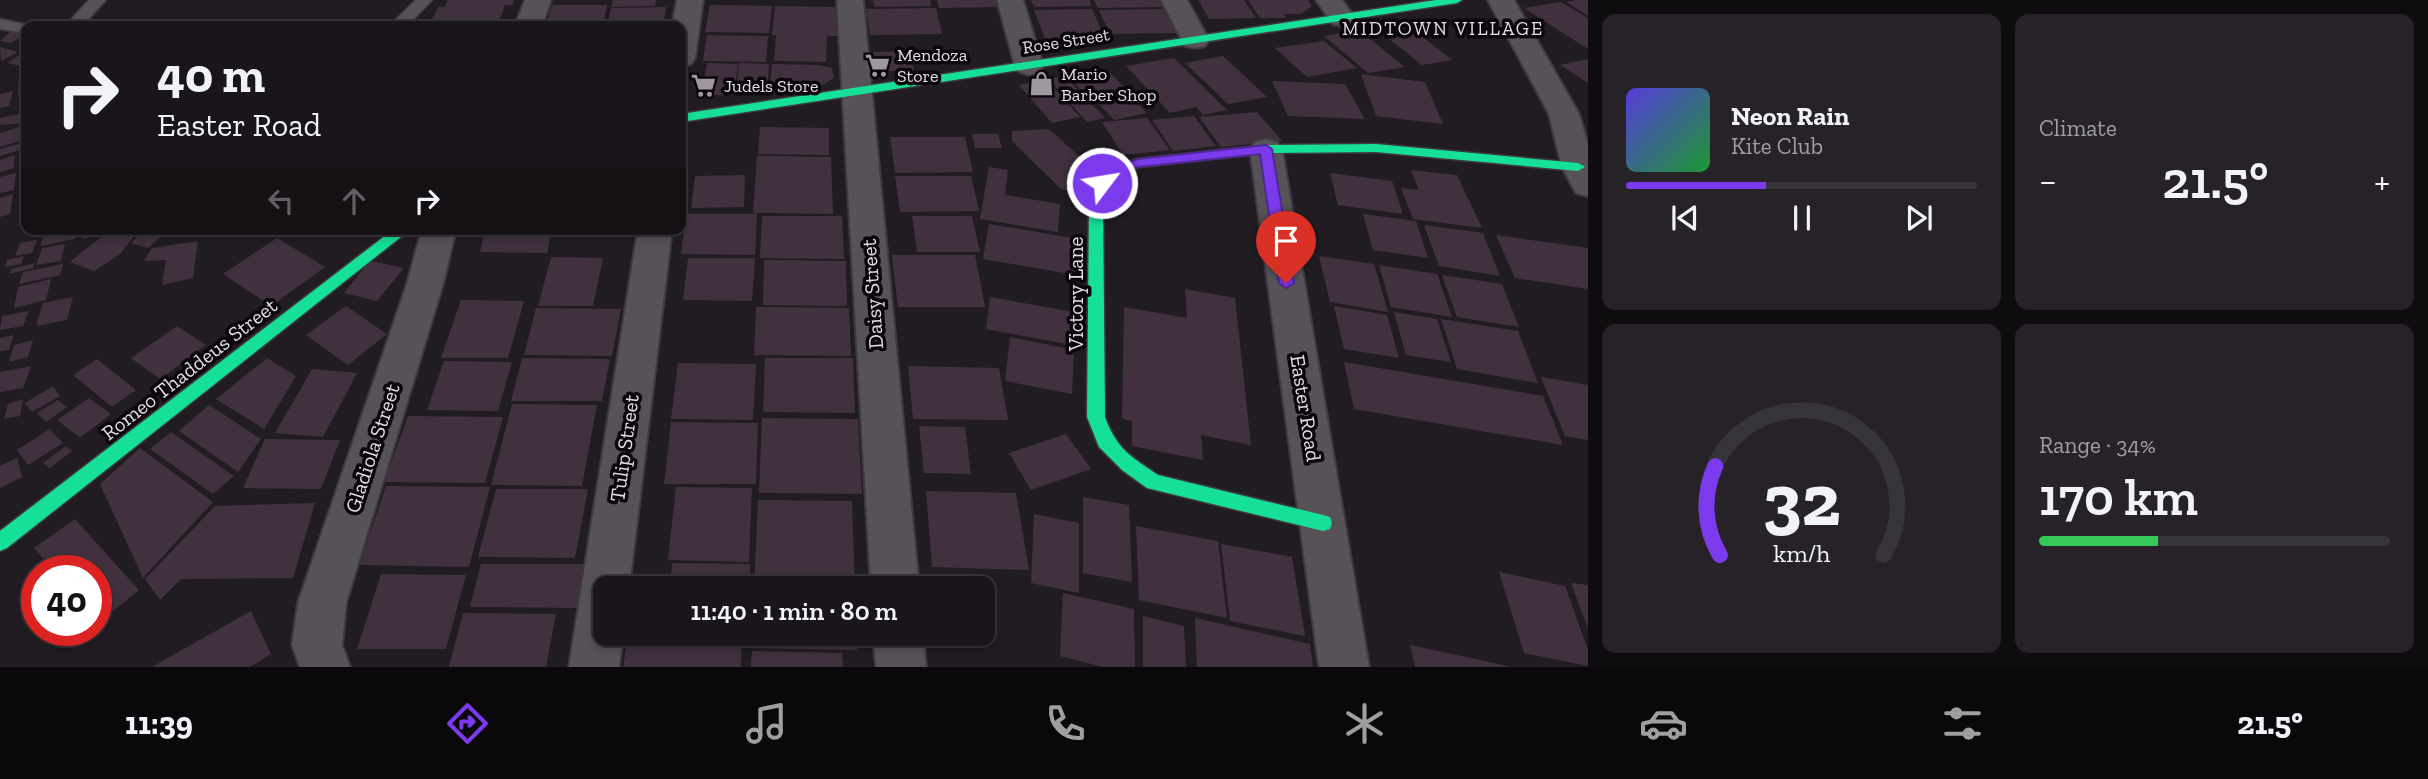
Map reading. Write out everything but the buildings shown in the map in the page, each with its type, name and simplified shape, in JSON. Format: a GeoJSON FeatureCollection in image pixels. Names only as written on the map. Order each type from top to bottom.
{"type":"FeatureCollection","features":[{"type":"Feature","properties":{"kind":"street"},"geometry":{"type":"LineString","coordinates":[[531,21],[538,0]]}},
{"type":"Feature","properties":{"kind":"street"},"geometry":{"type":"LineString","coordinates":[[686,26],[690,0]]}},
{"type":"Feature","properties":{"kind":"street","name":"Daisy Street"},"geometry":{"type":"LineString","coordinates":[[850,0],[894,576]]}},
{"type":"Feature","properties":{"kind":"street"},"geometry":{"type":"LineString","coordinates":[[1010,0],[1029,66]]}},
{"type":"Feature","properties":{"kind":"street"},"geometry":{"type":"LineString","coordinates":[[1174,0],[1195,40]]}},
{"type":"Feature","properties":{"kind":"street","name":"Rose Street"},"geometry":{"type":"LineString","coordinates":[[686,117],[1195,40],[1335,9],[1457,0]]}},
{"type":"Feature","properties":{"kind":"street"},"geometry":{"type":"LineString","coordinates":[[1501,0],[1576,111],[1583,176]]}},
{"type":"Feature","properties":{"kind":"street","name":"Victory Lane"},"geometry":{"type":"LineString","coordinates":[[1323,523],[1153,482],[1128,465],[1105,442],[1096,417],[1096,202],[1102,183],[1113,171],[1138,163],[1266,149],[1376,148],[1583,176]]}},
{"type":"Feature","properties":{"kind":"street","name":"Easter Road"},"geometry":{"type":"LineString","coordinates":[[1266,149],[1344,667]]}},
{"type":"Feature","properties":{"kind":"street","name":"Romeo Thaddeus Street"},"geometry":{"type":"LineString","coordinates":[[0,542],[396,235]]}},
{"type":"Feature","properties":{"kind":"street","name":"Gladiola Street"},"geometry":{"type":"LineString","coordinates":[[324,667],[317,645],[322,603],[425,284],[437,235]]}},
{"type":"Feature","properties":{"kind":"street","name":"Tulip Street"},"geometry":{"type":"LineString","coordinates":[[594,667],[654,235]]}},
{"type":"Feature","properties":{"kind":"street"},"geometry":{"type":"LineString","coordinates":[[899,646],[901,667]]}},
{"type":"Feature","properties":{"kind":"lane"},"geometry":{"type":"LineString","coordinates":[[79,21],[98,0]]}},
{"type":"Feature","properties":{"kind":"lane"},"geometry":{"type":"LineString","coordinates":[[404,21],[424,0]]}},
{"type":"Feature","properties":{"kind":"lane"},"geometry":{"type":"LineString","coordinates":[[0,24],[21,27]]}},
{"type":"Feature","properties":{"kind":"traffic: fast"},"geometry":{"type":"LineString","coordinates":[[686,117],[1457,0]]}},
{"type":"Feature","properties":{"kind":"traffic: fast"},"geometry":{"type":"LineString","coordinates":[[1323,523],[1153,482],[1128,465],[1105,442],[1096,417],[1096,202],[1102,183],[1113,171],[1138,163],[1266,149],[1376,148],[1578,167]]}},
{"type":"Feature","properties":{"kind":"traffic: fast"},"geometry":{"type":"LineString","coordinates":[[0,542],[396,235]]}},
{"type":"Feature","properties":{"kind":"place","name":"Mendoza Store"},"geometry":{"type":"Point","coordinates":[877,65]}},
{"type":"Feature","properties":{"kind":"place","name":"Mario Barber Shop"},"geometry":{"type":"Point","coordinates":[1041,84]}},
{"type":"Feature","properties":{"kind":"place","name":"Judels Store"},"geometry":{"type":"Point","coordinates":[704,86]}},
{"type":"Feature","properties":{"kind":"district","name":"MIDTOWN VILLAGE"},"geometry":{"type":"Point","coordinates":[1443,28]}},
{"type":"Feature","properties":{"kind":"route"},"geometry":{"type":"LineString","coordinates":[[1102,183],[1113,171],[1138,163],[1266,149],[1286,283]]}}]}
